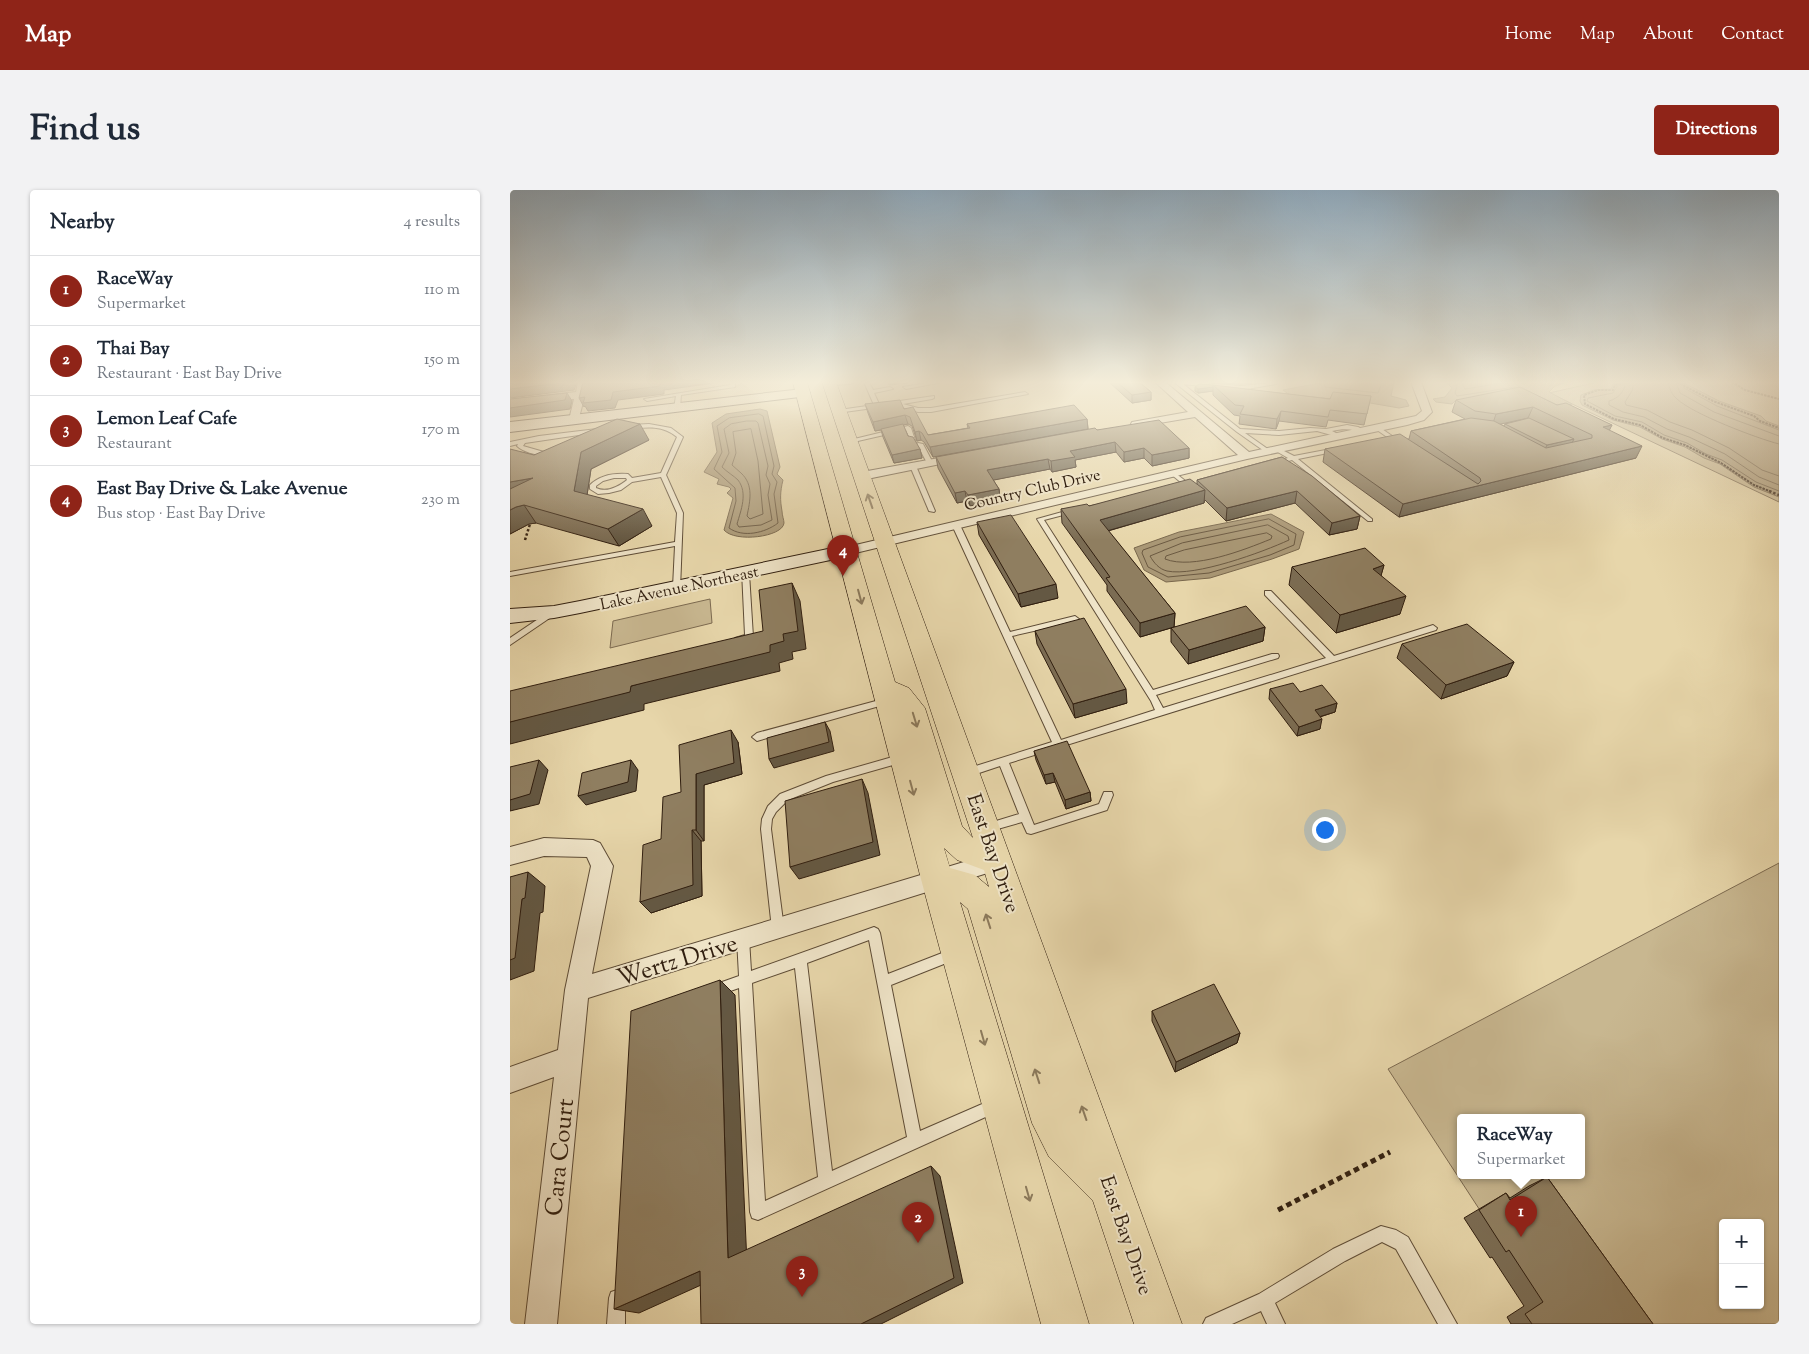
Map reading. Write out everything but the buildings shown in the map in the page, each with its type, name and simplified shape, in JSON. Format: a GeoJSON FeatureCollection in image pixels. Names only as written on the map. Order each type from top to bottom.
{"type":"FeatureCollection","features":[{"type":"Feature","properties":{"kind":"main road","name":"East Bay Drive"},"geometry":{"type":"LineString","coordinates":[[831,435],[847,551],[937,879],[1065,1324]]}},
{"type":"Feature","properties":{"kind":"main road","name":"East Bay Drive"},"geometry":{"type":"LineString","coordinates":[[833,442],[834,435]]}},
{"type":"Feature","properties":{"kind":"main road","name":"East Bay Drive"},"geometry":{"type":"LineString","coordinates":[[833,442],[859,468],[1158,1324]]}},
{"type":"Feature","properties":{"kind":"main road"},"geometry":{"type":"LineString","coordinates":[[833,442],[831,456],[835,461],[856,530],[861,536],[885,542]]}},
{"type":"Feature","properties":{"kind":"main road"},"geometry":{"type":"LineString","coordinates":[[886,694],[900,694],[912,708],[953,839],[962,848],[971,853],[991,845]]}},
{"type":"Feature","properties":{"kind":"main road"},"geometry":{"type":"LineString","coordinates":[[937,879],[964,885],[982,901],[1052,1122],[1064,1142],[1110,1187]]}},
{"type":"Feature","properties":{"kind":"street"},"geometry":{"type":"LineString","coordinates":[[1224,435],[1247,456]]}},
{"type":"Feature","properties":{"kind":"street","name":"Country Club Drive"},"geometry":{"type":"LineString","coordinates":[[847,551],[1247,456],[1344,442],[1359,435]]}},
{"type":"Feature","properties":{"kind":"street"},"geometry":{"type":"LineString","coordinates":[[859,468],[912,466],[968,456]]}},
{"type":"Feature","properties":{"kind":"street","name":"Lake Avenue Northeast"},"geometry":{"type":"LineString","coordinates":[[510,616],[554,612],[847,551]]}},
{"type":"Feature","properties":{"kind":"street","name":"Wertz Drive"},"geometry":{"type":"LineString","coordinates":[[577,990],[937,879],[991,845]]}},
{"type":"Feature","properties":{"kind":"street"},"geometry":{"type":"LineString","coordinates":[[510,856],[544,847],[593,849],[602,866],[577,990]]}},
{"type":"Feature","properties":{"kind":"street","name":"Cara Court"},"geometry":{"type":"LineString","coordinates":[[541,1324],[577,990]]}},
{"type":"Feature","properties":{"kind":"street"},"geometry":{"type":"LineString","coordinates":[[510,1080],[569,1059]]}},
{"type":"Feature","properties":{"kind":"lane"},"geometry":{"type":"LineString","coordinates":[[510,444],[567,435]]}},
{"type":"Feature","properties":{"kind":"lane"},"geometry":{"type":"LineString","coordinates":[[581,441],[586,439],[587,435]]}},
{"type":"Feature","properties":{"kind":"lane"},"geometry":{"type":"LineString","coordinates":[[677,435],[680,437],[663,475],[680,513],[677,587]]}},
{"type":"Feature","properties":{"kind":"lane"},"geometry":{"type":"LineString","coordinates":[[833,442],[871,435]]}},
{"type":"Feature","properties":{"kind":"lane"},"geometry":{"type":"LineString","coordinates":[[912,435],[930,463]]}},
{"type":"Feature","properties":{"kind":"lane"},"geometry":{"type":"LineString","coordinates":[[1244,435],[1274,451],[1293,458],[1370,520]]}},
{"type":"Feature","properties":{"kind":"lane"},"geometry":{"type":"LineString","coordinates":[[1335,435],[1344,442]]}},
{"type":"Feature","properties":{"kind":"lane"},"geometry":{"type":"LineString","coordinates":[[1381,435],[1392,439],[1408,449]]}},
{"type":"Feature","properties":{"kind":"lane"},"geometry":{"type":"LineString","coordinates":[[1381,435],[1392,439],[1401,437]]}},
{"type":"Feature","properties":{"kind":"lane"},"geometry":{"type":"LineString","coordinates":[[523,441],[520,446],[522,448],[544,454],[559,452]]}},
{"type":"Feature","properties":{"kind":"lane"},"geometry":{"type":"LineString","coordinates":[[1266,465],[1344,442]]}},
{"type":"Feature","properties":{"kind":"lane"},"geometry":{"type":"LineString","coordinates":[[912,466],[932,511]]}},
{"type":"Feature","properties":{"kind":"lane"},"geometry":{"type":"LineString","coordinates":[[1174,474],[1186,484]]}},
{"type":"Feature","properties":{"kind":"lane"},"geometry":{"type":"LineString","coordinates":[[630,480],[628,476],[622,475],[605,478],[598,480],[593,485],[593,489],[594,492],[609,491],[619,488],[630,480],[663,475]]}},
{"type":"Feature","properties":{"kind":"lane"},"geometry":{"type":"LineString","coordinates":[[1176,486],[1195,482]]}},
{"type":"Feature","properties":{"kind":"lane"},"geometry":{"type":"LineString","coordinates":[[1040,519],[1085,508]]}},
{"type":"Feature","properties":{"kind":"lane"},"geometry":{"type":"LineString","coordinates":[[1029,509],[1040,519],[1160,712]]}},
{"type":"Feature","properties":{"kind":"lane"},"geometry":{"type":"LineString","coordinates":[[956,525],[1058,744]]}},
{"type":"Feature","properties":{"kind":"lane"},"geometry":{"type":"LineString","coordinates":[[510,574],[679,542]]}},
{"type":"Feature","properties":{"kind":"lane"},"geometry":{"type":"LineString","coordinates":[[730,642],[749,637],[745,573]]}},
{"type":"Feature","properties":{"kind":"lane"},"geometry":{"type":"LineString","coordinates":[[1268,593],[1332,659]]}},
{"type":"Feature","properties":{"kind":"lane"},"geometry":{"type":"LineString","coordinates":[[510,642],[554,612]]}},
{"type":"Feature","properties":{"kind":"lane"},"geometry":{"type":"LineString","coordinates":[[1008,635],[1075,619]]}},
{"type":"Feature","properties":{"kind":"lane"},"geometry":{"type":"LineString","coordinates":[[967,773],[1433,628]]}},
{"type":"Feature","properties":{"kind":"lane"},"geometry":{"type":"LineString","coordinates":[[1150,694],[1275,656]]}},
{"type":"Feature","properties":{"kind":"lane"},"geometry":{"type":"LineString","coordinates":[[757,737],[886,694]]}},
{"type":"Feature","properties":{"kind":"lane"},"geometry":{"type":"LineString","coordinates":[[778,929],[766,828],[772,809],[784,797],[806,787],[904,758]]}},
{"type":"Feature","properties":{"kind":"lane"},"geometry":{"type":"LineString","coordinates":[[1003,761],[1031,830],[1103,807],[1108,795]]}},
{"type":"Feature","properties":{"kind":"lane"},"geometry":{"type":"LineString","coordinates":[[991,845],[1024,816]]}},
{"type":"Feature","properties":{"kind":"lane"},"geometry":{"type":"LineString","coordinates":[[697,996],[874,933],[915,1142]]}},
{"type":"Feature","properties":{"kind":"lane"},"geometry":{"type":"LineString","coordinates":[[743,939],[758,1212],[1002,1103]]}},
{"type":"Feature","properties":{"kind":"lane"},"geometry":{"type":"LineString","coordinates":[[883,982],[958,953]]}},
{"type":"Feature","properties":{"kind":"lane"},"geometry":{"type":"LineString","coordinates":[[800,959],[826,1181]]}},
{"type":"Feature","properties":{"kind":"lane"},"geometry":{"type":"LineString","coordinates":[[1212,1324],[1265,1300],[1339,1255],[1382,1234],[1402,1243],[1448,1324]]}},
{"type":"Feature","properties":{"kind":"lane"},"geometry":{"type":"LineString","coordinates":[[616,1324],[618,1285]]}},
{"type":"Feature","properties":{"kind":"lane"},"geometry":{"type":"LineString","coordinates":[[1265,1300],[1276,1324]]}},
{"type":"Feature","properties":{"kind":"path"},"geometry":{"type":"LineString","coordinates":[[1658,435],[1685,445],[1705,457],[1716,460],[1754,485],[1779,495]]}},
{"type":"Feature","properties":{"kind":"path"},"geometry":{"type":"LineString","coordinates":[[525,540],[530,524]]}},
{"type":"Feature","properties":{"kind":"path"},"geometry":{"type":"LineString","coordinates":[[1278,1210],[1390,1152]]}},
{"type":"Feature","properties":{"kind":"shaded area"},"geometry":{"type":"Polygon","coordinates":[[[1637,435],[1779,435],[1779,502],[1637,435]]]}},
{"type":"Feature","properties":{"kind":"shaded area"},"geometry":{"type":"Polygon","coordinates":[[[710,599],[712,623],[610,648],[613,621],[710,599]]]}},
{"type":"Feature","properties":{"kind":"shaded area"},"geometry":{"type":"Polygon","coordinates":[[[1779,863],[1779,1324],[1554,1324],[1460,1179],[1585,1179],[1585,1114],[1457,1114],[1457,1175],[1388,1069],[1779,863]]]}},
{"type":"Feature","properties":{"kind":"water"},"geometry":{"type":"Polygon","coordinates":[[[714,435],[773,435],[780,467],[777,474],[783,480],[781,500],[784,523],[782,528],[776,532],[758,537],[738,536],[724,530],[733,498],[727,493],[731,489],[717,484],[719,479],[704,472],[717,452],[714,435]]]}},
{"type":"Feature","properties":{"kind":"water"},"geometry":{"type":"Polygon","coordinates":[[[1655,435],[1779,435],[1779,497],[1754,487],[1720,464],[1704,458],[1685,447],[1655,435]]]}},
{"type":"Feature","properties":{"kind":"water"},"geometry":{"type":"Polygon","coordinates":[[[1271,514],[1304,532],[1299,549],[1210,578],[1166,582],[1144,570],[1134,548],[1179,532],[1271,514]]]}},
{"type":"Feature","properties":{"kind":"place","name":"East Bay Drive & Lake Avenue"},"geometry":{"type":"Point","coordinates":[843,576]}},
{"type":"Feature","properties":{"kind":"place","name":"RaceWay"},"geometry":{"type":"Point","coordinates":[1521,1237]}},
{"type":"Feature","properties":{"kind":"place","name":"Thai Bay"},"geometry":{"type":"Point","coordinates":[918,1243]}},
{"type":"Feature","properties":{"kind":"place","name":"Lemon Leaf Cafe"},"geometry":{"type":"Point","coordinates":[802,1297]}}]}
